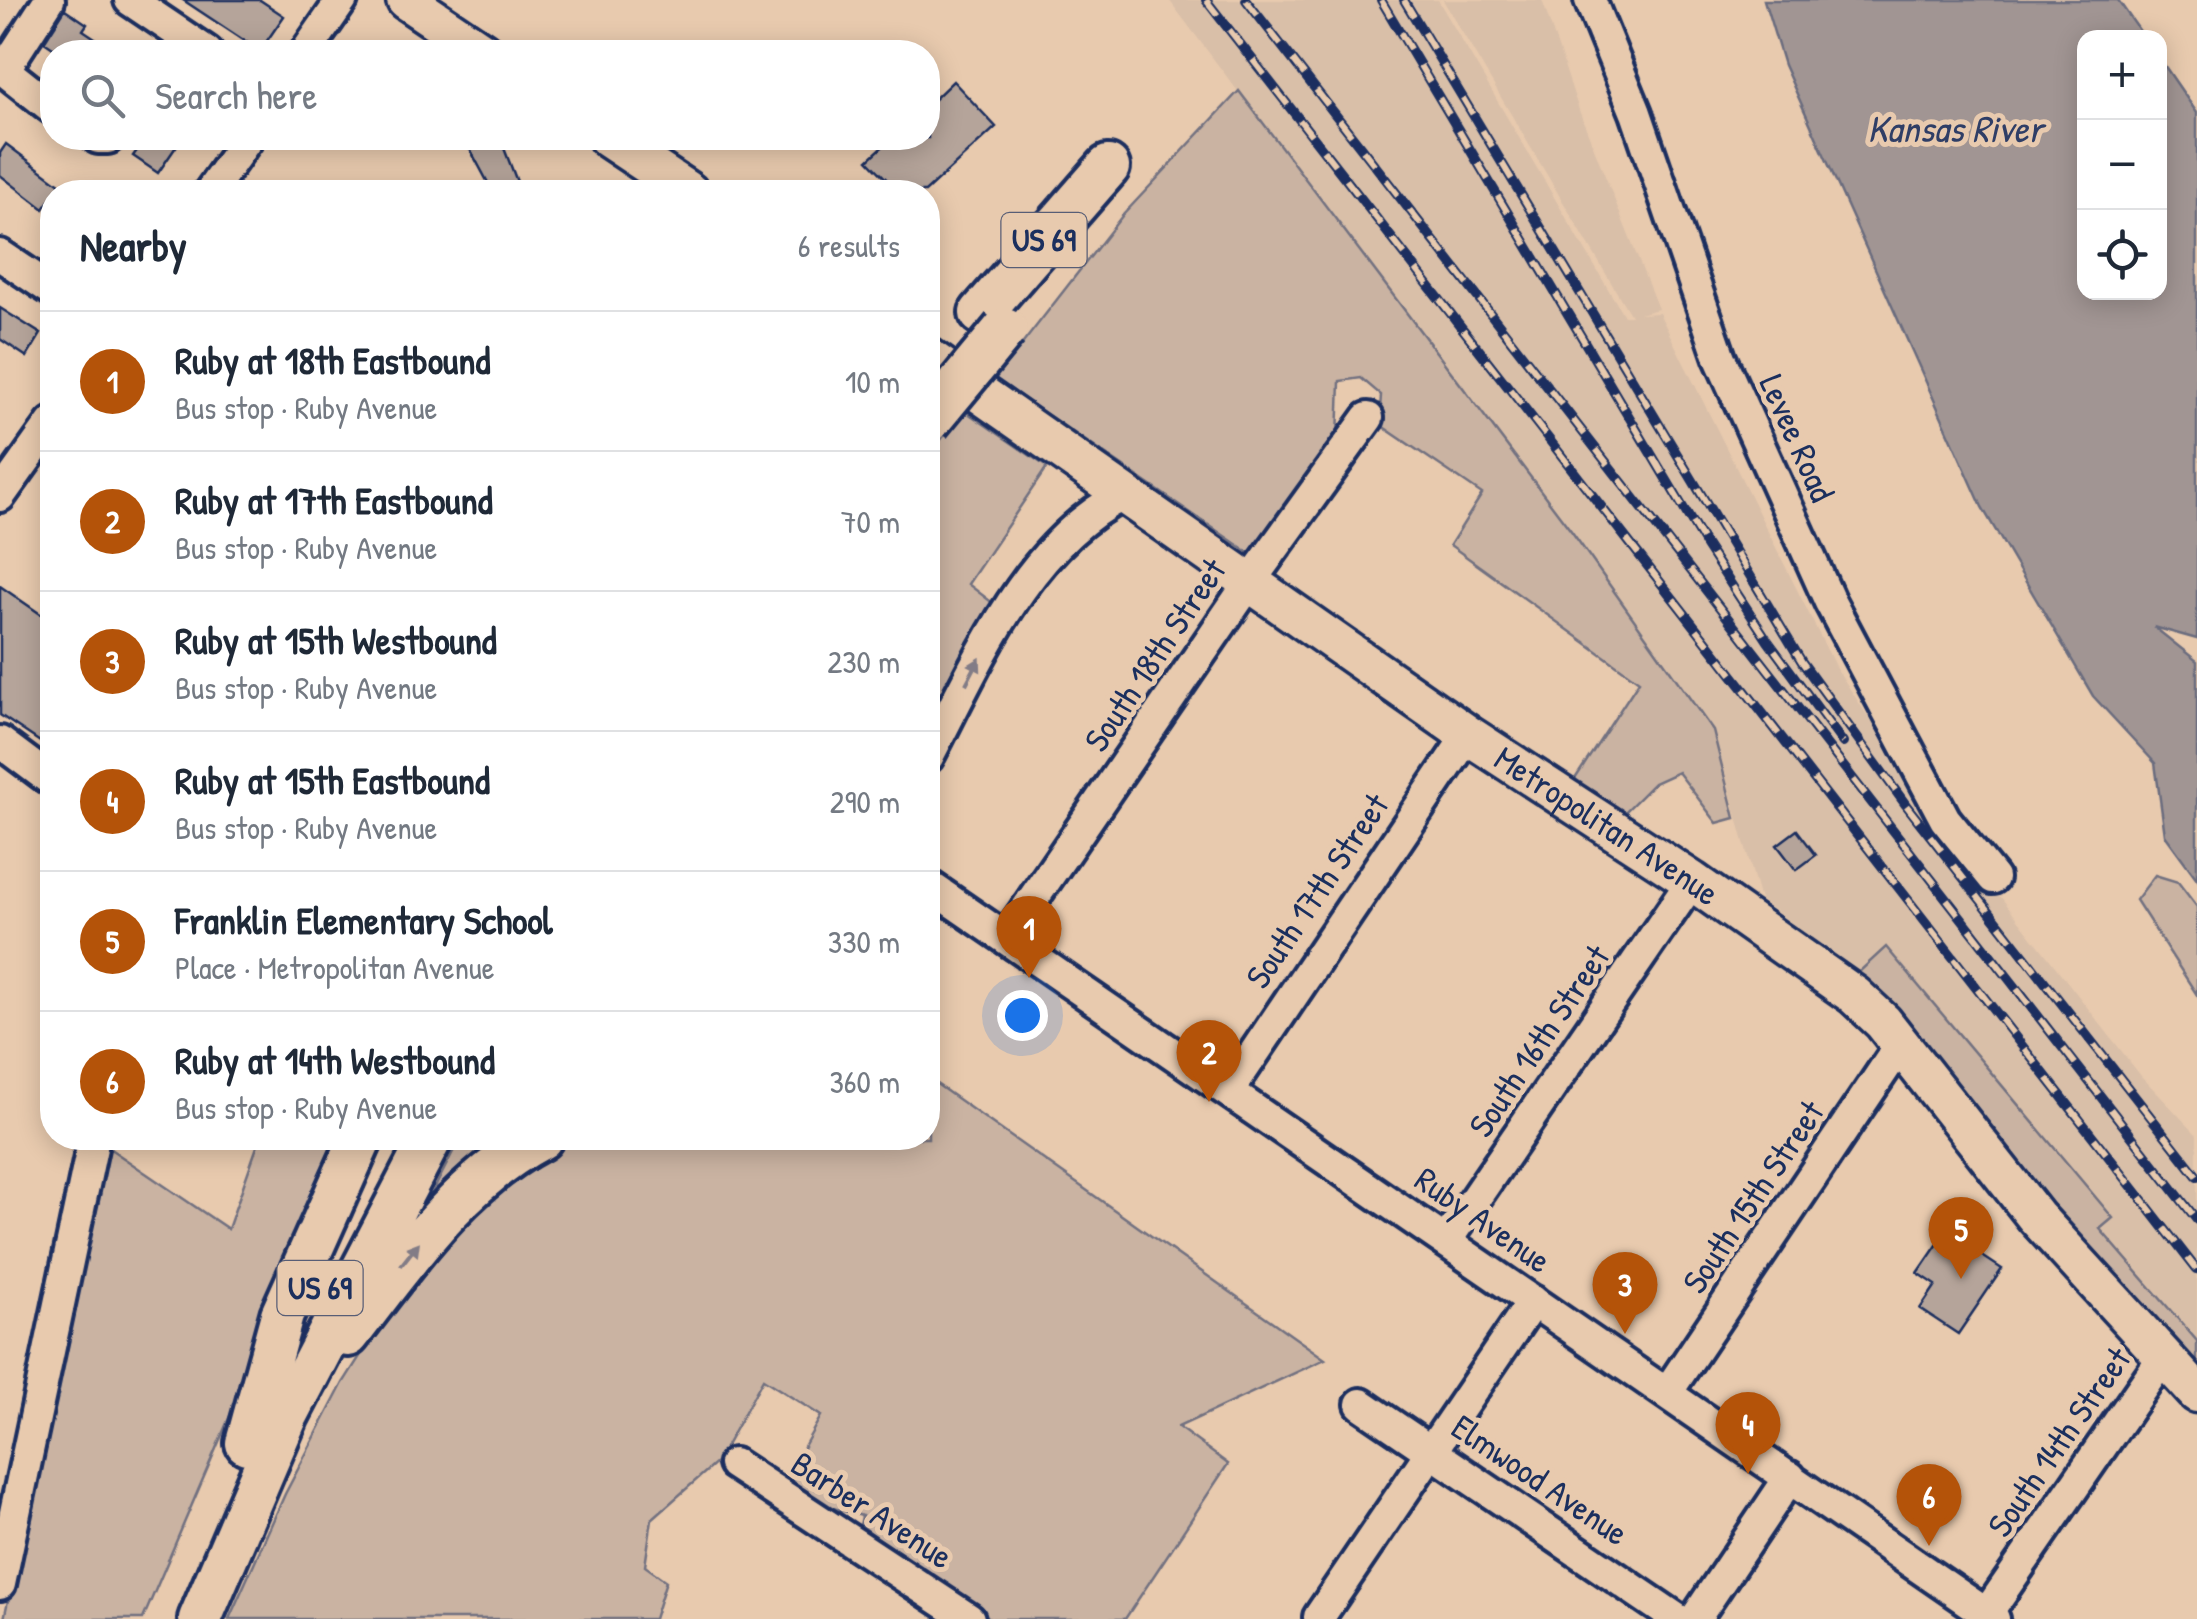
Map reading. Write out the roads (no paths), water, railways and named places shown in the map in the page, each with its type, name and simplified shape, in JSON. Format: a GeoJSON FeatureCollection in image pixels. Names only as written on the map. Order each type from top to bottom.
{"type":"FeatureCollection","features":[{"type":"Feature","properties":{"kind":"highway","name":"US 69"},"geometry":{"type":"LineString","coordinates":[[940,403],[993,321],[1118,176]]}},
{"type":"Feature","properties":{"kind":"highway","name":"US 69"},"geometry":{"type":"LineString","coordinates":[[940,366],[993,321]]}},
{"type":"Feature","properties":{"kind":"highway"},"geometry":{"type":"LineString","coordinates":[[247,1444],[282,1315],[356,1150]]}},
{"type":"Feature","properties":{"kind":"highway","name":"US 69"},"geometry":{"type":"LineString","coordinates":[[172,1619],[247,1444],[320,1290],[396,1150]]}},
{"type":"Feature","properties":{"kind":"highway","name":"US 69"},"geometry":{"type":"LineString","coordinates":[[200,1619],[287,1415],[425,1150]]}},
{"type":"Feature","properties":{"kind":"highway"},"geometry":{"type":"LineString","coordinates":[[287,1415],[418,1244],[470,1190],[524,1150]]}},
{"type":"Feature","properties":{"kind":"main road"},"geometry":{"type":"LineString","coordinates":[[406,0],[465,40]]}},
{"type":"Feature","properties":{"kind":"main road"},"geometry":{"type":"LineString","coordinates":[[626,150],[672,180]]}},
{"type":"Feature","properties":{"kind":"main road","name":"Metropolitan Avenue"},"geometry":{"type":"LineString","coordinates":[[940,365],[1468,735],[1692,881],[1854,995],[1901,1044],[2036,1217],[2197,1393]]}},
{"type":"Feature","properties":{"kind":"street"},"geometry":{"type":"LineString","coordinates":[[40,98],[4,70],[49,0]]}},
{"type":"Feature","properties":{"kind":"street"},"geometry":{"type":"LineString","coordinates":[[130,0],[179,40]]}},
{"type":"Feature","properties":{"kind":"street"},"geometry":{"type":"LineString","coordinates":[[314,40],[342,0]]}},
{"type":"Feature","properties":{"kind":"street","name":"Levee Road"},"geometry":{"type":"LineString","coordinates":[[1590,0],[1636,113],[1720,358],[1798,534],[1945,819],[1993,878]]}},
{"type":"Feature","properties":{"kind":"street"},"geometry":{"type":"LineString","coordinates":[[218,180],[240,150]]}},
{"type":"Feature","properties":{"kind":"street"},"geometry":{"type":"LineString","coordinates":[[0,255],[40,282]]}},
{"type":"Feature","properties":{"kind":"street","name":"South 18th Street"},"geometry":{"type":"LineString","coordinates":[[1007,937],[1249,583],[1368,418]]}},
{"type":"Feature","properties":{"kind":"street"},"geometry":{"type":"LineString","coordinates":[[0,496],[40,440]]}},
{"type":"Feature","properties":{"kind":"street"},"geometry":{"type":"LineString","coordinates":[[940,735],[982,654],[1044,557],[1071,527],[1123,494]]}},
{"type":"Feature","properties":{"kind":"street","name":"South 17th Street"},"geometry":{"type":"LineString","coordinates":[[1230,1088],[1468,735]]}},
{"type":"Feature","properties":{"kind":"street"},"geometry":{"type":"LineString","coordinates":[[0,742],[40,771]]}},
{"type":"Feature","properties":{"kind":"street","name":"South 16th Street"},"geometry":{"type":"LineString","coordinates":[[1446,1241],[1692,881]]}},
{"type":"Feature","properties":{"kind":"street","name":"Ruby Avenue"},"geometry":{"type":"LineString","coordinates":[[940,892],[1230,1088],[1988,1617]]}},
{"type":"Feature","properties":{"kind":"street","name":"South 15th Street"},"geometry":{"type":"LineString","coordinates":[[1668,1391],[1901,1044]]}},
{"type":"Feature","properties":{"kind":"street"},"geometry":{"type":"LineString","coordinates":[[0,1584],[91,1150]]}},
{"type":"Feature","properties":{"kind":"street"},"geometry":{"type":"LineString","coordinates":[[1319,1617],[1534,1301]]}},
{"type":"Feature","properties":{"kind":"street","name":"South 14th Street"},"geometry":{"type":"LineString","coordinates":[[1988,1617],[2164,1356]]}},
{"type":"Feature","properties":{"kind":"street","name":"Elmwood Avenue"},"geometry":{"type":"LineString","coordinates":[[1361,1404],[1677,1619]]}},
{"type":"Feature","properties":{"kind":"street","name":"Barber Avenue"},"geometry":{"type":"LineString","coordinates":[[734,1464],[955,1615]]}},
{"type":"Feature","properties":{"kind":"street"},"geometry":{"type":"LineString","coordinates":[[1695,1619],[1790,1477]]}},
{"type":"Feature","properties":{"kind":"water","name":"Kansas River"},"geometry":{"type":"Polygon","coordinates":[[[1764,0],[2118,0],[2139,30],[2077,30],[2077,300],[2167,300],[2167,69],[2197,113],[2197,639],[2154,627],[2197,661],[2197,879],[2165,835],[2155,763],[2093,696],[1982,507],[1784,65],[1764,0]]]}},
{"type":"Feature","properties":{"kind":"railway"},"geometry":{"type":"LineString","coordinates":[[1206,0],[2197,1270]]}},
{"type":"Feature","properties":{"kind":"railway"},"geometry":{"type":"LineString","coordinates":[[1246,0],[2197,1220]]}},
{"type":"Feature","properties":{"kind":"railway"},"geometry":{"type":"LineString","coordinates":[[1381,0],[1706,546],[1768,641],[1843,743]]}},
{"type":"Feature","properties":{"kind":"railway"},"geometry":{"type":"LineString","coordinates":[[1404,0],[1802,662],[1906,805],[2197,1176]]}},
{"type":"Feature","properties":{"kind":"place","name":"Ruby at 18th Eastbound"},"geometry":{"type":"Point","coordinates":[1029,978]}},
{"type":"Feature","properties":{"kind":"place","name":"Ruby at 17th Eastbound"},"geometry":{"type":"Point","coordinates":[1209,1102]}},
{"type":"Feature","properties":{"kind":"place","name":"Franklin Elementary School"},"geometry":{"type":"Point","coordinates":[1961,1279]}},
{"type":"Feature","properties":{"kind":"place","name":"Ruby at 15th Westbound"},"geometry":{"type":"Point","coordinates":[1625,1334]}},
{"type":"Feature","properties":{"kind":"place","name":"Ruby at 15th Eastbound"},"geometry":{"type":"Point","coordinates":[1748,1474]}},
{"type":"Feature","properties":{"kind":"place","name":"Ruby at 14th Westbound"},"geometry":{"type":"Point","coordinates":[1929,1546]}}]}
